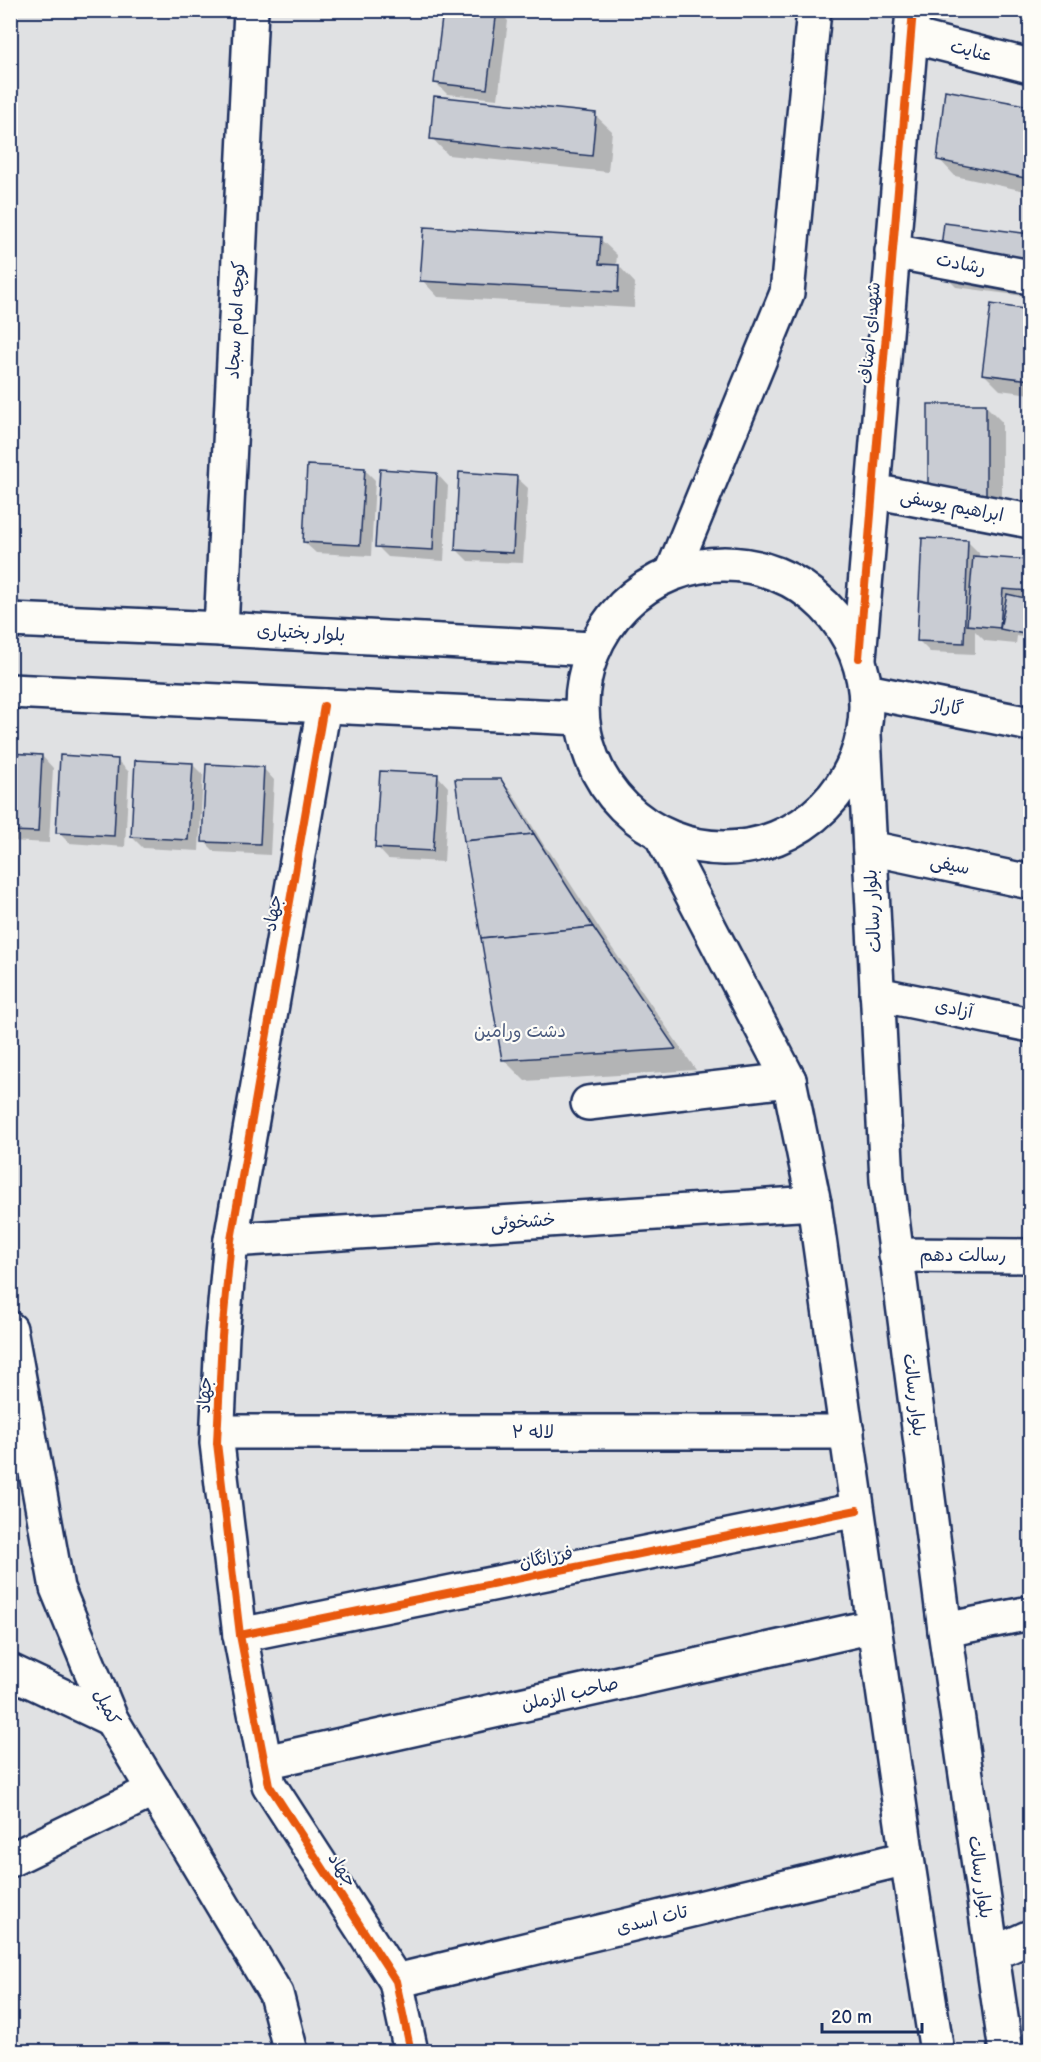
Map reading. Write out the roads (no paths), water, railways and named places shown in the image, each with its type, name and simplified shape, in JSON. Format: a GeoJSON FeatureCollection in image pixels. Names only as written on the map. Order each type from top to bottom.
{"type":"FeatureCollection","features":[{"type":"Feature","properties":{"kind":"street","name":"کوچه امام سجاد"},"geometry":{"type":"LineString","coordinates":[[221,629],[251,10]]}},
{"type":"Feature","properties":{"kind":"street"},"geometry":{"type":"LineString","coordinates":[[672,573],[787,293],[814,10]]}},
{"type":"Feature","properties":{"kind":"street","name":"عنایت"},"geometry":{"type":"LineString","coordinates":[[912,23],[1030,66]]}},
{"type":"Feature","properties":{"kind":"street","name":"شهدای اصناف"},"geometry":{"type":"LineString","coordinates":[[859,658],[912,23]]}},
{"type":"Feature","properties":{"kind":"street","name":"رشادت"},"geometry":{"type":"LineString","coordinates":[[892,251],[1030,277]]}},
{"type":"Feature","properties":{"kind":"street","name":"ابراهیم یوسفی"},"geometry":{"type":"LineString","coordinates":[[873,491],[1030,521]]}},
{"type":"Feature","properties":{"kind":"street"},"geometry":{"type":"LineString","coordinates":[[716,563],[762,568],[804,587],[837,618],[859,658],[866,691],[864,735],[852,771],[826,807],[790,833],[748,847],[703,848],[661,835],[630,814],[605,787],[589,754],[581,718],[582,683],[592,649],[610,620],[637,592],[672,573],[716,563]]}},
{"type":"Feature","properties":{"kind":"street","name":"بلوار بختیاری"},"geometry":{"type":"LineString","coordinates":[[10,620],[592,649]]}},
{"type":"Feature","properties":{"kind":"street"},"geometry":{"type":"LineString","coordinates":[[10,691],[581,718]]}},
{"type":"Feature","properties":{"kind":"street","name":"گاراژ"},"geometry":{"type":"LineString","coordinates":[[866,691],[1030,724]]}},
{"type":"Feature","properties":{"kind":"street","name":"جهاد"},"geometry":{"type":"LineString","coordinates":[[324,706],[231,1240],[222,1336],[217,1443],[240,1635],[269,1785],[396,1981],[411,2052]]}},
{"type":"Feature","properties":{"kind":"street","name":"بلوار رسالت"},"geometry":{"type":"LineString","coordinates":[[864,735],[887,1180],[945,1629],[1006,2052]]}},
{"type":"Feature","properties":{"kind":"street"},"geometry":{"type":"LineString","coordinates":[[661,835],[789,1080],[814,1203],[857,1510],[938,2052]]}},
{"type":"Feature","properties":{"kind":"street","name":"سیفی"},"geometry":{"type":"LineString","coordinates":[[870,848],[1030,882]]}},
{"type":"Feature","properties":{"kind":"street","name":"آزادی"},"geometry":{"type":"LineString","coordinates":[[878,994],[1030,1025]]}},
{"type":"Feature","properties":{"kind":"street"},"geometry":{"type":"LineString","coordinates":[[588,1103],[789,1080]]}},
{"type":"Feature","properties":{"kind":"street","name":"خشخوئی"},"geometry":{"type":"LineString","coordinates":[[231,1240],[814,1203]]}},
{"type":"Feature","properties":{"kind":"street","name":"رسالت دهم"},"geometry":{"type":"LineString","coordinates":[[896,1255],[1030,1256]]}},
{"type":"Feature","properties":{"kind":"street","name":"کمیل"},"geometry":{"type":"LineString","coordinates":[[10,1329],[57,1588],[111,1719],[276,1994],[291,2052]]}},
{"type":"Feature","properties":{"kind":"street","name":"لاله ۲"},"geometry":{"type":"LineString","coordinates":[[218,1432],[847,1432]]}},
{"type":"Feature","properties":{"kind":"street","name":"فرزانگان"},"geometry":{"type":"LineString","coordinates":[[240,1635],[857,1510]]}},
{"type":"Feature","properties":{"kind":"street"},"geometry":{"type":"LineString","coordinates":[[945,1629],[1030,1613]]}},
{"type":"Feature","properties":{"kind":"street","name":"صاحب الزملن"},"geometry":{"type":"LineString","coordinates":[[265,1762],[874,1626]]}},
{"type":"Feature","properties":{"kind":"street"},"geometry":{"type":"LineString","coordinates":[[10,1671],[111,1719]]}},
{"type":"Feature","properties":{"kind":"street"},"geometry":{"type":"LineString","coordinates":[[10,1860],[154,1790]]}},
{"type":"Feature","properties":{"kind":"street","name":"تات اسدی"},"geometry":{"type":"LineString","coordinates":[[396,1981],[908,1858]]}},
{"type":"Feature","properties":{"kind":"street"},"geometry":{"type":"LineString","coordinates":[[992,1954],[1030,1937]]}},
{"type":"Feature","properties":{"kind":"park label","name":"دشت ورامین"},"geometry":{"type":"Point","coordinates":[520,1031]}}]}
